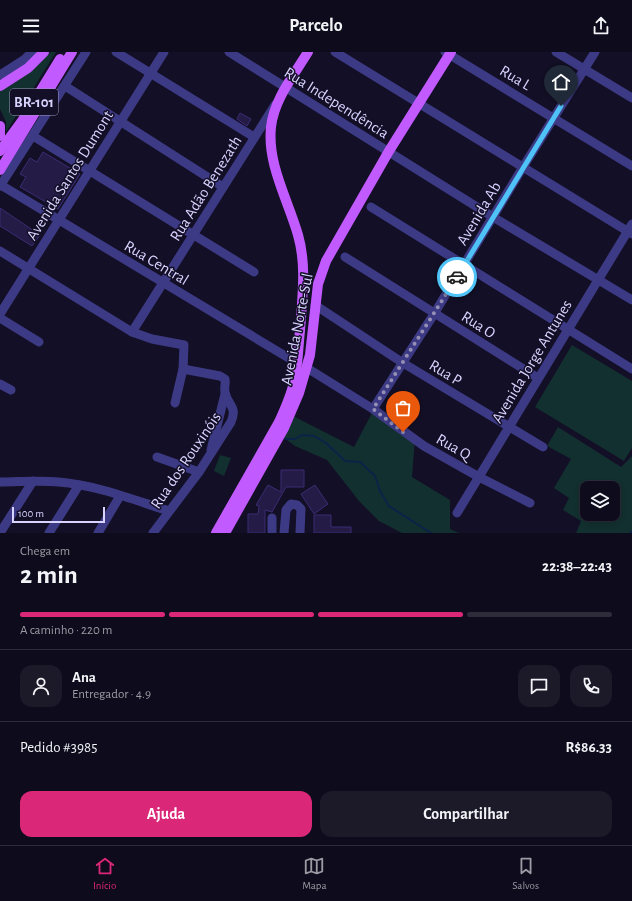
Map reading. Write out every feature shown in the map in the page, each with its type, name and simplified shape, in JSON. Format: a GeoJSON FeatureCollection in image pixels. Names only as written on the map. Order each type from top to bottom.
{"type":"FeatureCollection","features":[{"type":"Feature","properties":{"kind":"main road","name":"BR-101"},"geometry":{"type":"LineString","coordinates":[[0,86],[28,68],[44,52]]}},
{"type":"Feature","properties":{"kind":"main road","name":"BR-101"},"geometry":{"type":"LineString","coordinates":[[0,151],[22,121],[64,52]]}},
{"type":"Feature","properties":{"kind":"main road"},"geometry":{"type":"LineString","coordinates":[[0,170],[72,52]]}},
{"type":"Feature","properties":{"kind":"main road","name":"Avenida Norte-Sul"},"geometry":{"type":"LineString","coordinates":[[216,533],[284,410],[294,383],[303,292],[303,267],[298,235],[272,156],[271,127],[278,102],[308,52]]}},
{"type":"Feature","properties":{"kind":"main road","name":"Avenida Norte-Sul"},"geometry":{"type":"LineString","coordinates":[[225,533],[284,428],[297,399],[307,368],[318,284],[326,260],[448,53]]}},
{"type":"Feature","properties":{"kind":"main road"},"geometry":{"type":"LineString","coordinates":[[0,126],[0,136]]}},
{"type":"Feature","properties":{"kind":"street"},"geometry":{"type":"LineString","coordinates":[[0,186],[86,52]]}},
{"type":"Feature","properties":{"kind":"street"},"geometry":{"type":"LineString","coordinates":[[116,52],[254,138]]}},
{"type":"Feature","properties":{"kind":"street","name":"Avenida Santos Dumont"},"geometry":{"type":"LineString","coordinates":[[0,314],[28,267],[60,220],[119,122],[164,52]]}},
{"type":"Feature","properties":{"kind":"street","name":"Rua Independência"},"geometry":{"type":"LineString","coordinates":[[229,52],[493,217],[632,300]]}},
{"type":"Feature","properties":{"kind":"street"},"geometry":{"type":"LineString","coordinates":[[335,52],[523,167],[631,230]]}},
{"type":"Feature","properties":{"kind":"street"},"geometry":{"type":"LineString","coordinates":[[556,52],[632,98]]}},
{"type":"Feature","properties":{"kind":"street","name":"Avenida Ab"},"geometry":{"type":"LineString","coordinates":[[373,409],[464,266],[553,118],[596,52]]}},
{"type":"Feature","properties":{"kind":"street","name":"Rua L"},"geometry":{"type":"LineString","coordinates":[[448,53],[632,166]]}},
{"type":"Feature","properties":{"kind":"street"},"geometry":{"type":"LineString","coordinates":[[0,75],[28,54]]}},
{"type":"Feature","properties":{"kind":"street"},"geometry":{"type":"LineString","coordinates":[[64,86],[223,187]]}},
{"type":"Feature","properties":{"kind":"street","name":"Rua Adão Benezath"},"geometry":{"type":"LineString","coordinates":[[132,332],[278,102]]}},
{"type":"Feature","properties":{"kind":"street"},"geometry":{"type":"LineString","coordinates":[[33,136],[90,170],[193,236],[254,272]]}},
{"type":"Feature","properties":{"kind":"street","name":"Rua Central"},"geometry":{"type":"LineString","coordinates":[[0,186],[60,220],[297,363]]}},
{"type":"Feature","properties":{"kind":"street"},"geometry":{"type":"LineString","coordinates":[[371,207],[464,266],[632,368]]}},
{"type":"Feature","properties":{"kind":"street","name":"Avenida Jorge Antunes"},"geometry":{"type":"LineString","coordinates":[[456,513],[568,328],[631,230]]}},
{"type":"Feature","properties":{"kind":"street"},"geometry":{"type":"LineString","coordinates":[[0,251],[132,332],[152,339],[184,345],[183,369],[175,403]]}},
{"type":"Feature","properties":{"kind":"street","name":"Rua O"},"geometry":{"type":"LineString","coordinates":[[345,257],[538,378]]}},
{"type":"Feature","properties":{"kind":"street","name":"Rua P"},"geometry":{"type":"LineString","coordinates":[[315,305],[403,363],[508,427],[544,447]]}},
{"type":"Feature","properties":{"kind":"street"},"geometry":{"type":"LineString","coordinates":[[0,318],[39,342]]}},
{"type":"Feature","properties":{"kind":"street","name":"Rua Q"},"geometry":{"type":"LineString","coordinates":[[307,368],[373,409],[424,446],[479,477],[530,503]]}},
{"type":"Feature","properties":{"kind":"street","name":"Rua dos Rouxinóis"},"geometry":{"type":"LineString","coordinates":[[153,533],[199,472],[233,418],[234,409],[225,394],[225,379],[220,376],[183,369]]}},
{"type":"Feature","properties":{"kind":"street"},"geometry":{"type":"LineString","coordinates":[[0,384],[11,390]]}},
{"type":"Feature","properties":{"kind":"street"},"geometry":{"type":"LineString","coordinates":[[209,457],[225,394]]}},
{"type":"Feature","properties":{"kind":"street"},"geometry":{"type":"LineString","coordinates":[[157,457],[199,472]]}},
{"type":"Feature","properties":{"kind":"street"},"geometry":{"type":"LineString","coordinates":[[0,482],[33,481],[59,482],[79,485],[170,511]]}},
{"type":"Feature","properties":{"kind":"street"},"geometry":{"type":"LineString","coordinates":[[0,533],[33,481]]}},
{"type":"Feature","properties":{"kind":"street"},"geometry":{"type":"LineString","coordinates":[[49,533],[79,485]]}},
{"type":"Feature","properties":{"kind":"street"},"geometry":{"type":"LineString","coordinates":[[98,533],[120,496]]}},
{"type":"Feature","properties":{"kind":"street"},"geometry":{"type":"LineString","coordinates":[[284,533],[286,510],[288,506],[293,504],[298,505],[300,509],[300,533]]}},
{"type":"Feature","properties":{"kind":"street"},"geometry":{"type":"LineString","coordinates":[[272,518],[272,533]]}},
{"type":"Feature","properties":{"kind":"green space"},"geometry":{"type":"Polygon","coordinates":[[[51,52],[56,52],[6,132],[6,122],[0,109],[0,90],[17,80],[51,52]]]}},
{"type":"Feature","properties":{"kind":"green space"},"geometry":{"type":"Polygon","coordinates":[[[572,345],[632,381],[632,448],[624,461],[535,407],[572,345]]]}},
{"type":"Feature","properties":{"kind":"green space"},"geometry":{"type":"Polygon","coordinates":[[[373,411],[415,438],[412,477],[450,500],[450,529],[459,533],[402,533],[379,521],[359,501],[327,460],[295,446],[283,437],[293,416],[354,447],[373,411]]]}},
{"type":"Feature","properties":{"kind":"green space"},"geometry":{"type":"Polygon","coordinates":[[[558,427],[621,467],[632,456],[632,533],[576,533],[581,521],[620,521],[620,481],[580,481],[580,520],[563,510],[569,498],[554,488],[571,459],[547,446],[558,427]]]}},
{"type":"Feature","properties":{"kind":"green space"},"geometry":{"type":"Polygon","coordinates":[[[220,455],[231,458],[224,476],[214,471],[220,455]]]}},
{"type":"Feature","properties":{"kind":"building"},"geometry":{"type":"Polygon","coordinates":[[[240,113],[251,119],[247,126],[237,119],[240,113]]]}},
{"type":"Feature","properties":{"kind":"building"},"geometry":{"type":"Polygon","coordinates":[[[43,152],[80,174],[58,209],[20,187],[26,177],[20,174],[30,158],[37,162],[43,152]]]}},
{"type":"Feature","properties":{"kind":"building"},"geometry":{"type":"Polygon","coordinates":[[[0,208],[40,235],[32,246],[0,226],[0,208]]]}},
{"type":"Feature","properties":{"kind":"building"},"geometry":{"type":"Polygon","coordinates":[[[281,470],[304,470],[304,487],[286,487],[272,512],[265,510],[265,533],[248,533],[248,514],[258,514],[259,506],[256,505],[268,485],[281,492],[281,470]]]}},
{"type":"Feature","properties":{"kind":"building"},"geometry":{"type":"Polygon","coordinates":[[[315,485],[328,504],[314,514],[301,494],[315,485]]]}},
{"type":"Feature","properties":{"kind":"building"},"geometry":{"type":"Polygon","coordinates":[[[314,515],[331,515],[331,527],[351,527],[351,533],[314,533],[314,515]]]}},
{"type":"Feature","properties":{"kind":"waterway"},"geometry":{"type":"LineString","coordinates":[[285,439],[295,439],[302,435],[314,436],[326,443],[345,461],[360,462],[375,476],[380,491],[389,506],[431,533]]}},
{"type":"Feature","properties":{"kind":"way so far"},"geometry":{"type":"LineString","coordinates":[[403,432],[373,409],[457,277]]}},
{"type":"Feature","properties":{"kind":"route"},"geometry":{"type":"LineString","coordinates":[[457,277],[561,106]]}}]}
